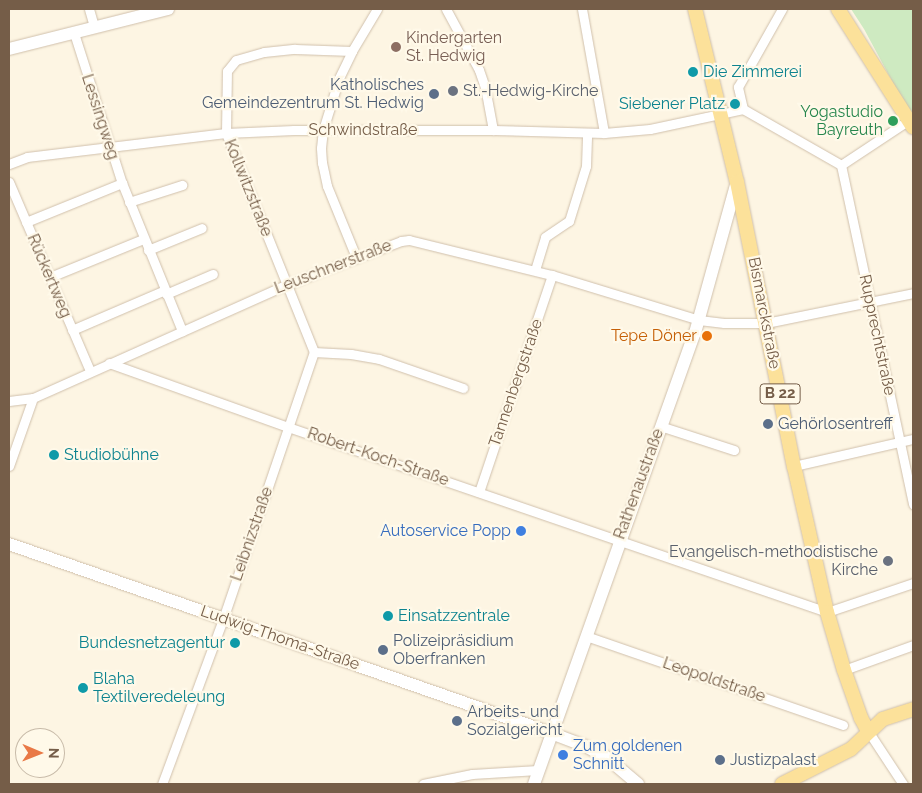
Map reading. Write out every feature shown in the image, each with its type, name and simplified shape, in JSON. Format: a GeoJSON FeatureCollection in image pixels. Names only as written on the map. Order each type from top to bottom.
{"type":"FeatureCollection","features":[{"type":"Feature","properties":{"kind":"main road"},"geometry":{"type":"LineString","coordinates":[[9,49],[168,9]]}},
{"type":"Feature","properties":{"kind":"main road","name":"Bismarckstraße"},"geometry":{"type":"LineString","coordinates":[[695,9],[748,234],[794,466],[827,612],[844,670],[861,718],[868,730]]}},
{"type":"Feature","properties":{"kind":"main road"},"geometry":{"type":"LineString","coordinates":[[838,9],[911,123]]}},
{"type":"Feature","properties":{"kind":"main road","name":"Rathenaustraße"},"geometry":{"type":"LineString","coordinates":[[534,784],[550,733],[699,320],[736,187]]}},
{"type":"Feature","properties":{"kind":"main road"},"geometry":{"type":"LineString","coordinates":[[724,233],[735,228],[741,229],[748,234]]}},
{"type":"Feature","properties":{"kind":"main road","name":"Ludwig-Thoma-Straße"},"geometry":{"type":"LineString","coordinates":[[9,544],[587,747],[606,757],[638,784]]}},
{"type":"Feature","properties":{"kind":"main road"},"geometry":{"type":"LineString","coordinates":[[782,784],[851,749],[868,730],[883,719],[913,709]]}},
{"type":"Feature","properties":{"kind":"street"},"geometry":{"type":"LineString","coordinates":[[89,9],[94,27]]}},
{"type":"Feature","properties":{"kind":"street"},"geometry":{"type":"LineString","coordinates":[[356,257],[327,186],[322,164],[323,130],[339,78],[352,51],[377,9]]}},
{"type":"Feature","properties":{"kind":"street"},"geometry":{"type":"LineString","coordinates":[[446,9],[468,46],[479,70],[485,87],[493,130]]}},
{"type":"Feature","properties":{"kind":"street"},"geometry":{"type":"LineString","coordinates":[[582,9],[604,133]]}},
{"type":"Feature","properties":{"kind":"street"},"geometry":{"type":"LineString","coordinates":[[743,108],[738,87],[782,9]]}},
{"type":"Feature","properties":{"kind":"street","name":"Lessingweg"},"geometry":{"type":"LineString","coordinates":[[74,32],[122,183],[143,239],[182,331]]}},
{"type":"Feature","properties":{"kind":"street","name":"Kollwitzstraße"},"geometry":{"type":"LineString","coordinates":[[286,285],[226,133],[227,71],[236,60],[256,54],[295,49],[352,51]]}},
{"type":"Feature","properties":{"kind":"street"},"geometry":{"type":"LineString","coordinates":[[719,115],[743,108],[842,165],[911,123]]}},
{"type":"Feature","properties":{"kind":"street","name":"Schwindstraße"},"geometry":{"type":"LineString","coordinates":[[9,164],[27,157],[226,133],[323,130],[493,130],[604,133],[650,128],[719,115]]}},
{"type":"Feature","properties":{"kind":"street"},"geometry":{"type":"LineString","coordinates":[[535,270],[545,237],[569,221],[586,166],[587,133]]}},
{"type":"Feature","properties":{"kind":"street","name":"Rupprechtstraße"},"geometry":{"type":"LineString","coordinates":[[842,165],[913,504]]}},
{"type":"Feature","properties":{"kind":"street","name":"Rückertweg"},"geometry":{"type":"LineString","coordinates":[[9,182],[90,371]]}},
{"type":"Feature","properties":{"kind":"street"},"geometry":{"type":"LineString","coordinates":[[26,222],[122,183]]}},
{"type":"Feature","properties":{"kind":"street"},"geometry":{"type":"LineString","coordinates":[[129,202],[182,185]]}},
{"type":"Feature","properties":{"kind":"street"},"geometry":{"type":"LineString","coordinates":[[148,250],[202,228]]}},
{"type":"Feature","properties":{"kind":"street"},"geometry":{"type":"LineString","coordinates":[[50,277],[143,239]]}},
{"type":"Feature","properties":{"kind":"street","name":"Leuschnerstraße"},"geometry":{"type":"LineString","coordinates":[[9,401],[33,398],[286,285],[401,241],[410,240],[552,274],[699,320],[724,323],[766,323],[913,293]]}},
{"type":"Feature","properties":{"kind":"street"},"geometry":{"type":"LineString","coordinates":[[72,330],[213,274]]}},
{"type":"Feature","properties":{"kind":"street","name":"Tannenbergstraße"},"geometry":{"type":"LineString","coordinates":[[479,492],[552,274]]}},
{"type":"Feature","properties":{"kind":"street"},"geometry":{"type":"LineString","coordinates":[[286,285],[314,352],[351,354],[379,359],[464,388]]}},
{"type":"Feature","properties":{"kind":"street","name":"Leibnizstraße"},"geometry":{"type":"LineString","coordinates":[[162,784],[223,619],[314,352]]}},
{"type":"Feature","properties":{"kind":"street"},"geometry":{"type":"LineString","coordinates":[[129,354],[138,372]]}},
{"type":"Feature","properties":{"kind":"street","name":"Robert-Koch-Straße"},"geometry":{"type":"LineString","coordinates":[[109,363],[288,427],[827,612]]}},
{"type":"Feature","properties":{"kind":"street"},"geometry":{"type":"LineString","coordinates":[[9,466],[33,398]]}},
{"type":"Feature","properties":{"kind":"street"},"geometry":{"type":"LineString","coordinates":[[660,426],[734,450]]}},
{"type":"Feature","properties":{"kind":"street"},"geometry":{"type":"LineString","coordinates":[[794,466],[913,439]]}},
{"type":"Feature","properties":{"kind":"street"},"geometry":{"type":"LineString","coordinates":[[827,612],[913,583]]}},
{"type":"Feature","properties":{"kind":"street","name":"Leopoldstraße"},"geometry":{"type":"LineString","coordinates":[[586,636],[842,725]]}},
{"type":"Feature","properties":{"kind":"street"},"geometry":{"type":"LineString","coordinates":[[844,670],[913,645]]}},
{"type":"Feature","properties":{"kind":"street"},"geometry":{"type":"LineString","coordinates":[[868,730],[903,784]]}},
{"type":"Feature","properties":{"kind":"street"},"geometry":{"type":"LineString","coordinates":[[423,784],[472,774],[538,770]]}},
{"type":"Feature","properties":{"kind":"green space"},"geometry":{"type":"Polygon","coordinates":[[[851,9],[913,9],[913,120],[864,29],[851,9]]]}},
{"type":"Feature","properties":{"kind":"place","name":"Kindergarten St. Hedwig"},"geometry":{"type":"Point","coordinates":[396,47]}},
{"type":"Feature","properties":{"kind":"place","name":"Die Zimmerei"},"geometry":{"type":"Point","coordinates":[693,72]}},
{"type":"Feature","properties":{"kind":"place","name":"St.-Hedwig-Kirche"},"geometry":{"type":"Point","coordinates":[453,91]}},
{"type":"Feature","properties":{"kind":"place","name":"Katholisches Gemeindezentrum St. Hedwig"},"geometry":{"type":"Point","coordinates":[434,94]}},
{"type":"Feature","properties":{"kind":"place","name":"Siebener Platz"},"geometry":{"type":"Point","coordinates":[735,104]}},
{"type":"Feature","properties":{"kind":"place","name":"Yogastudio Bayreuth"},"geometry":{"type":"Point","coordinates":[893,121]}},
{"type":"Feature","properties":{"kind":"place","name":"Tepe Döner"},"geometry":{"type":"Point","coordinates":[707,336]}},
{"type":"Feature","properties":{"kind":"place","name":"Gehörlosentreff"},"geometry":{"type":"Point","coordinates":[768,424]}},
{"type":"Feature","properties":{"kind":"place","name":"Studiobühne"},"geometry":{"type":"Point","coordinates":[54,455]}},
{"type":"Feature","properties":{"kind":"place","name":"Autoservice Popp"},"geometry":{"type":"Point","coordinates":[521,531]}},
{"type":"Feature","properties":{"kind":"place","name":"Evangelisch-methodistische Kirche"},"geometry":{"type":"Point","coordinates":[888,561]}},
{"type":"Feature","properties":{"kind":"place","name":"Einsatzzentrale"},"geometry":{"type":"Point","coordinates":[388,616]}},
{"type":"Feature","properties":{"kind":"place","name":"Bundesnetzagentur"},"geometry":{"type":"Point","coordinates":[235,643]}},
{"type":"Feature","properties":{"kind":"place","name":"Polizeipräsidium Oberfranken"},"geometry":{"type":"Point","coordinates":[383,650]}},
{"type":"Feature","properties":{"kind":"place","name":"Blaha Textilveredeleung"},"geometry":{"type":"Point","coordinates":[83,688]}},
{"type":"Feature","properties":{"kind":"place","name":"Arbeits- und Sozialgericht"},"geometry":{"type":"Point","coordinates":[457,721]}},
{"type":"Feature","properties":{"kind":"place","name":"Zum goldenen Schnitt"},"geometry":{"type":"Point","coordinates":[563,755]}},
{"type":"Feature","properties":{"kind":"place","name":"Justizpalast"},"geometry":{"type":"Point","coordinates":[720,760]}}]}
